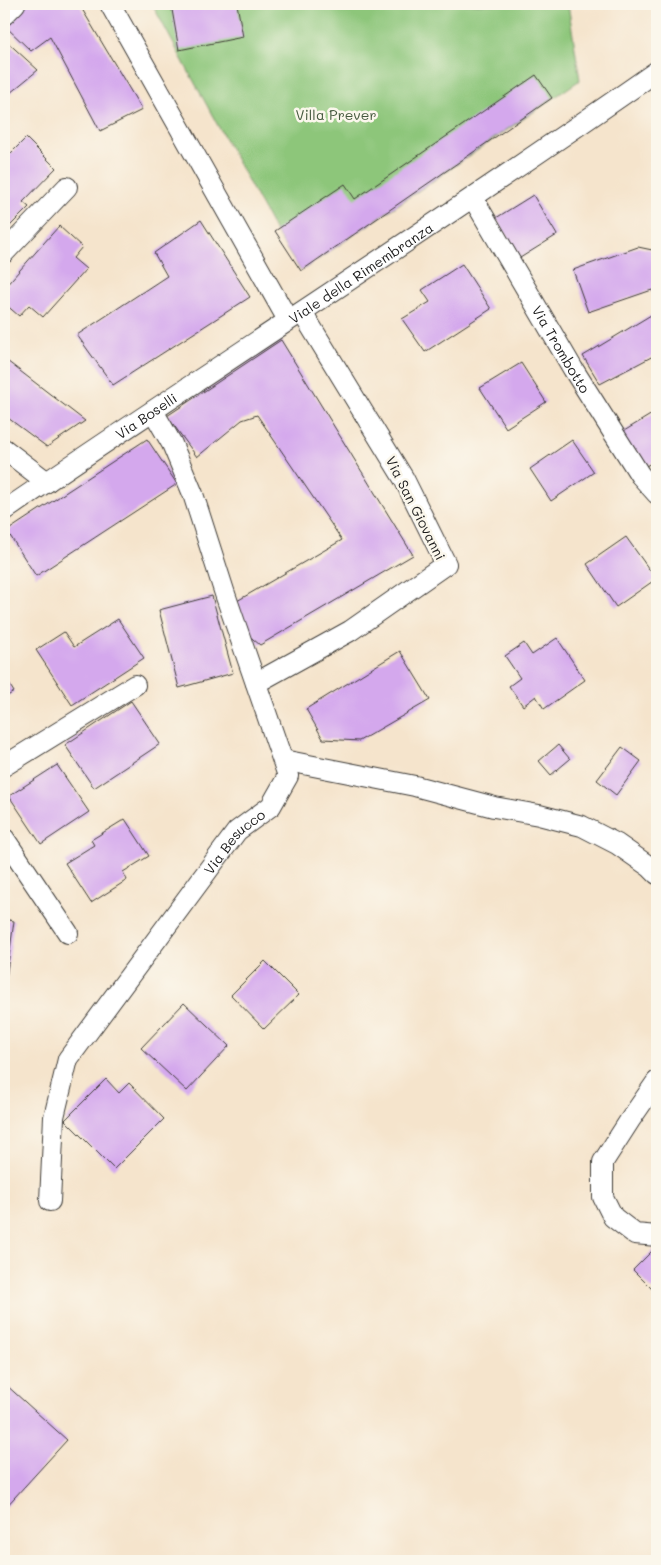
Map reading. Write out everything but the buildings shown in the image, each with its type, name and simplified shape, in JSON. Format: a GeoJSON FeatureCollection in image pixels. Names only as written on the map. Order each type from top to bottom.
{"type":"FeatureCollection","features":[{"type":"Feature","properties":{"kind":"street"},"geometry":{"type":"LineString","coordinates":[[4,15],[15,4]]}},
{"type":"Feature","properties":{"kind":"street","name":"Viale della Rimembranza"},"geometry":{"type":"LineString","coordinates":[[110,4],[295,316],[473,198],[657,71]]}},
{"type":"Feature","properties":{"kind":"street"},"geometry":{"type":"LineString","coordinates":[[4,253],[67,187]]}},
{"type":"Feature","properties":{"kind":"street","name":"Via Trombotto"},"geometry":{"type":"LineString","coordinates":[[473,198],[573,369],[640,475],[657,494]]}},
{"type":"Feature","properties":{"kind":"street","name":"Via Boselli"},"geometry":{"type":"LineString","coordinates":[[4,511],[295,316]]}},
{"type":"Feature","properties":{"kind":"street","name":"Via San Giovanni"},"geometry":{"type":"LineString","coordinates":[[256,683],[350,631],[446,564],[404,479],[295,316]]}},
{"type":"Feature","properties":{"kind":"street","name":"Via Besucco"},"geometry":{"type":"LineString","coordinates":[[50,1201],[54,1117],[68,1059],[237,831],[271,806],[288,776],[225,594],[193,494],[172,444],[153,411]]}},
{"type":"Feature","properties":{"kind":"street"},"geometry":{"type":"LineString","coordinates":[[4,449],[47,482]]}},
{"type":"Feature","properties":{"kind":"street"},"geometry":{"type":"LineString","coordinates":[[4,766],[135,685]]}},
{"type":"Feature","properties":{"kind":"street"},"geometry":{"type":"LineString","coordinates":[[283,760],[414,786],[494,807],[582,826],[617,844],[657,874]]}},
{"type":"Feature","properties":{"kind":"street"},"geometry":{"type":"LineString","coordinates":[[4,838],[68,933]]}},
{"type":"Feature","properties":{"kind":"street"},"geometry":{"type":"LineString","coordinates":[[657,1081],[603,1162],[602,1197],[613,1216],[635,1234],[657,1236]]}},
{"type":"Feature","properties":{"kind":"green space","name":"Villa Prever"},"geometry":{"type":"Polygon","coordinates":[[[152,4],[568,4],[580,80],[301,271],[275,231],[152,4]]]}}]}
